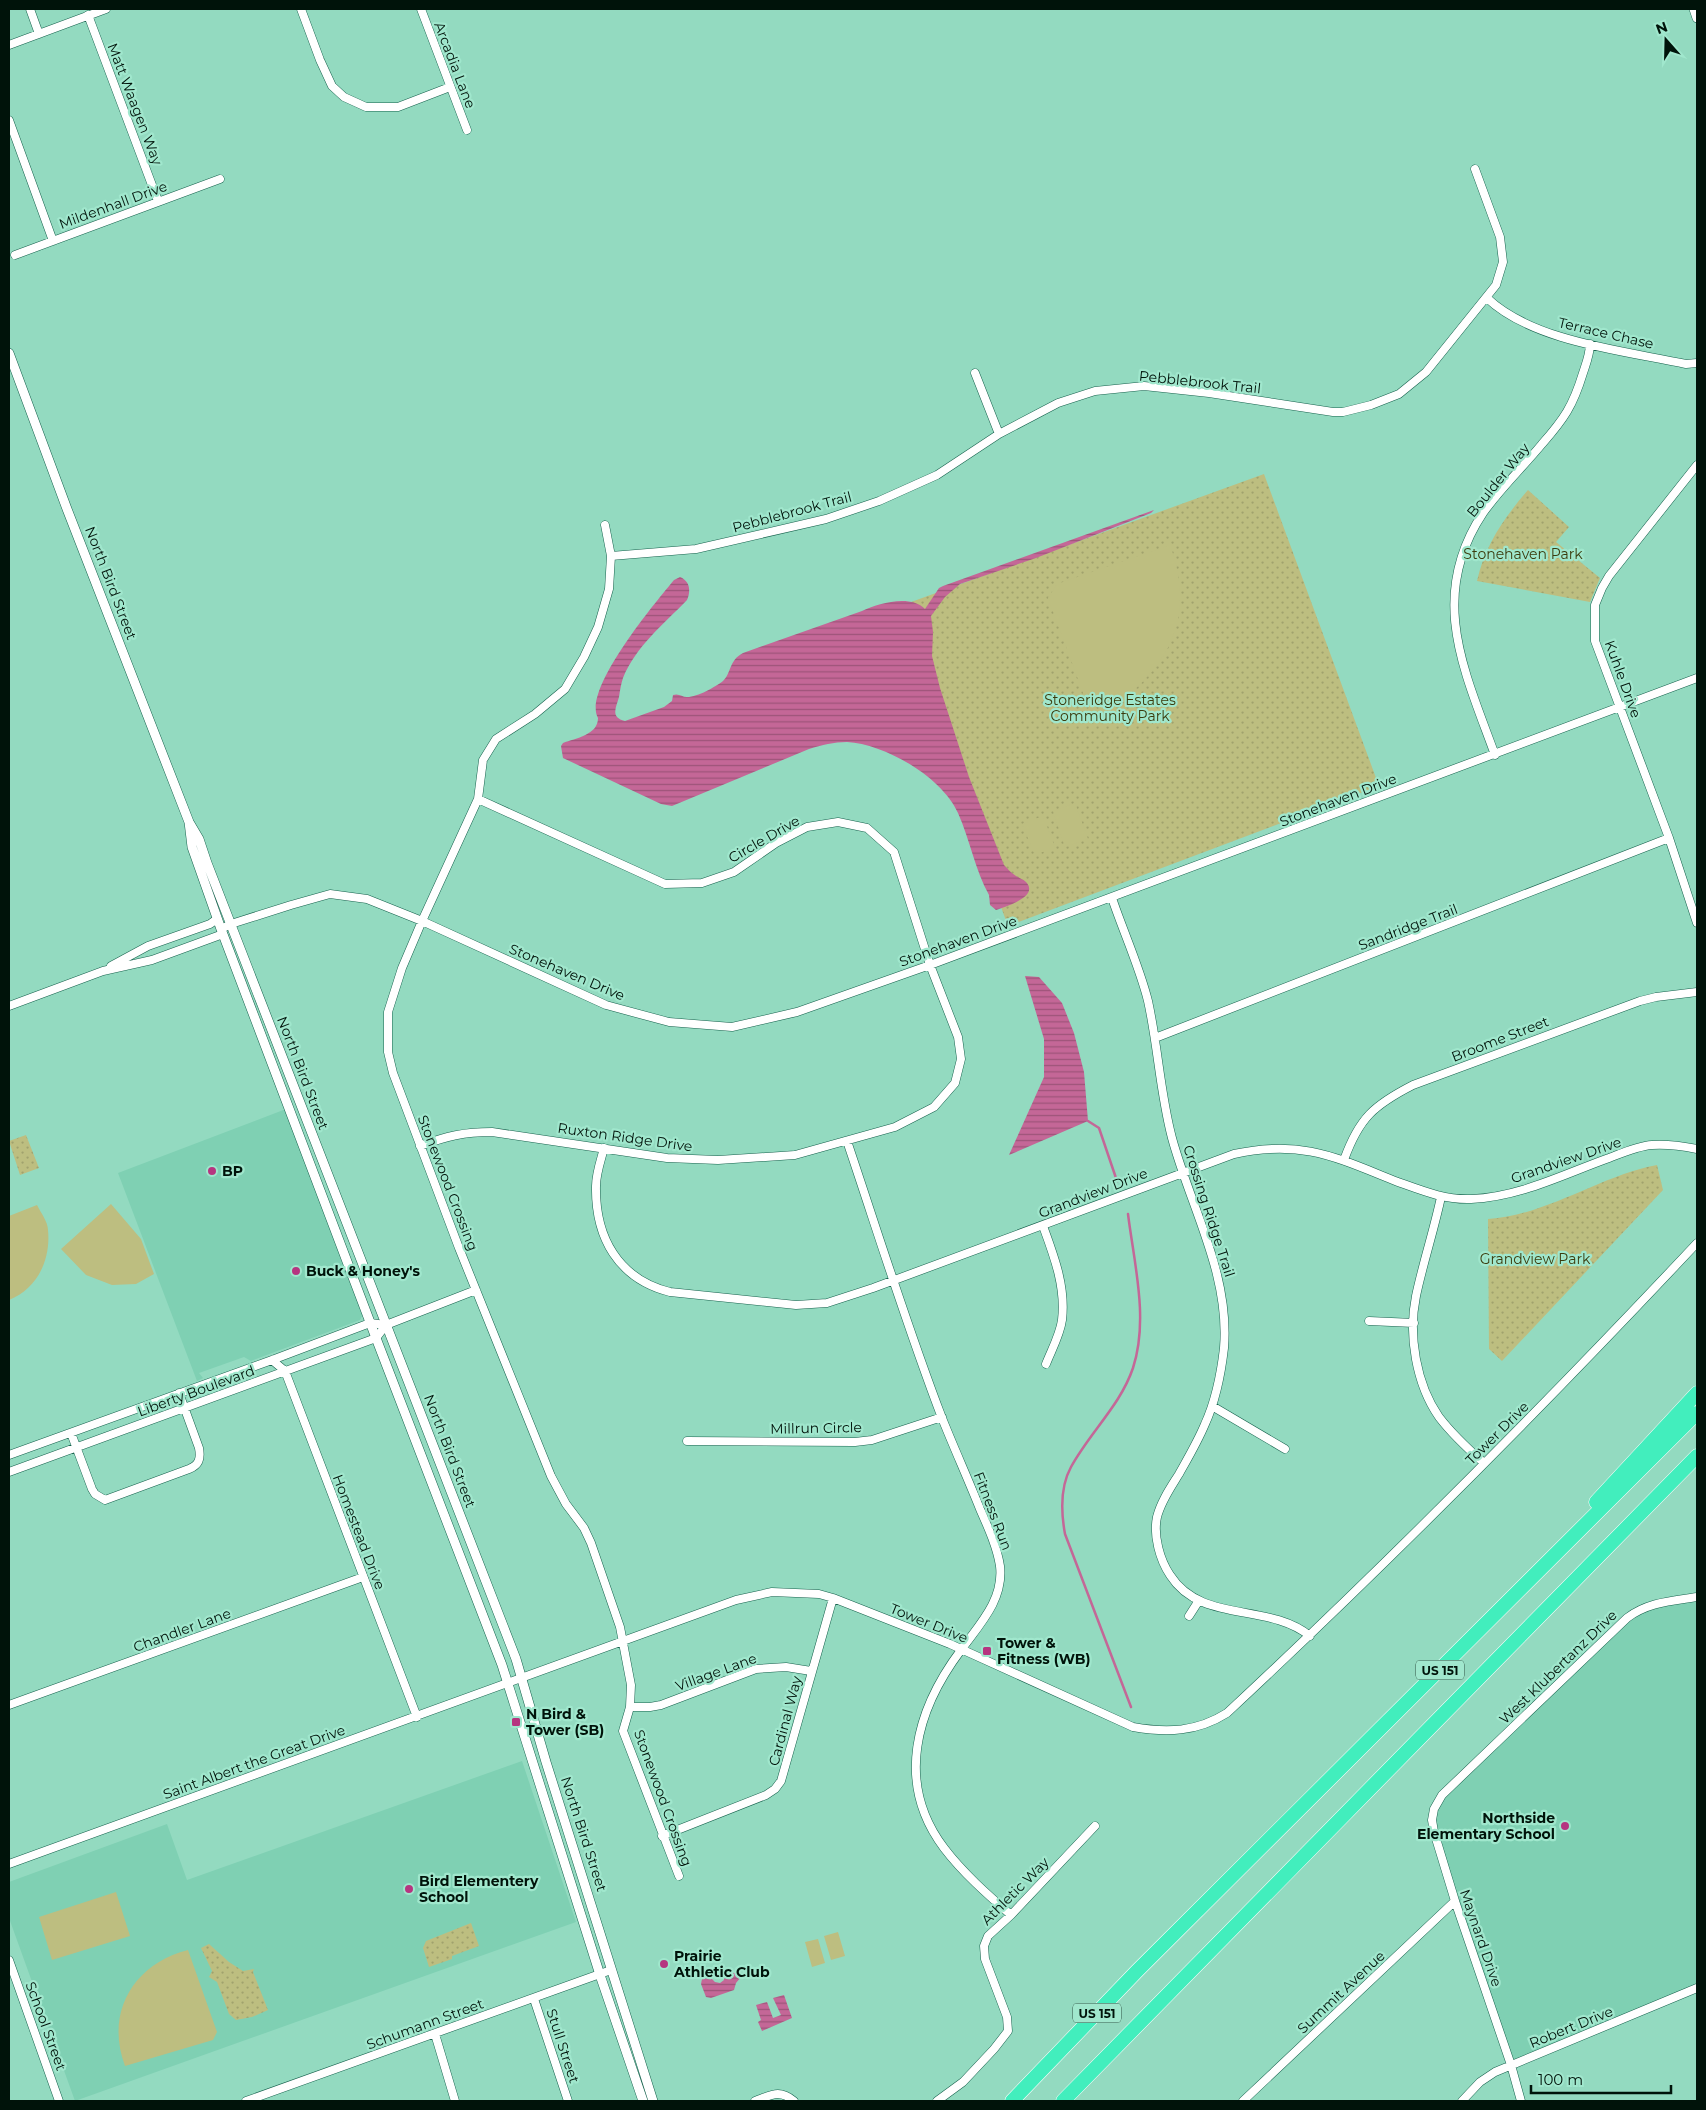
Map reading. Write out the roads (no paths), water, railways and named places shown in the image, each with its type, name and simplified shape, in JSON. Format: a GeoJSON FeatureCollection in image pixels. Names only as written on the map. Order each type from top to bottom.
{"type":"FeatureCollection","features":[{"type":"Feature","properties":{"kind":"highway"},"geometry":{"type":"LineString","coordinates":[[1500,1610],[1566,1533],[1697,1393]]}},
{"type":"Feature","properties":{"kind":"highway","name":"US 151"},"geometry":{"type":"LineString","coordinates":[[1012,2101],[1137,1971],[1697,1413]]}},
{"type":"Feature","properties":{"kind":"highway","name":"US 151"},"geometry":{"type":"LineString","coordinates":[[1064,2101],[1697,1456]]}},
{"type":"Feature","properties":{"kind":"highway"},"geometry":{"type":"LineString","coordinates":[[1608,1548],[1697,1464]]}},
{"type":"Feature","properties":{"kind":"street"},"geometry":{"type":"LineString","coordinates":[[30,9],[39,34]]}},
{"type":"Feature","properties":{"kind":"street"},"geometry":{"type":"LineString","coordinates":[[9,45],[106,9]]}},
{"type":"Feature","properties":{"kind":"street"},"geometry":{"type":"LineString","coordinates":[[302,9],[320,60],[332,86],[344,97],[366,107],[398,107],[450,87]]}},
{"type":"Feature","properties":{"kind":"street","name":"Arcadia Lane"},"geometry":{"type":"LineString","coordinates":[[421,9],[467,130]]}},
{"type":"Feature","properties":{"kind":"street"},"geometry":{"type":"LineString","coordinates":[[1694,9],[1697,18]]}},
{"type":"Feature","properties":{"kind":"street","name":"Matt Waagen Way"},"geometry":{"type":"LineString","coordinates":[[88,15],[158,201]]}},
{"type":"Feature","properties":{"kind":"street"},"geometry":{"type":"LineString","coordinates":[[9,120],[53,241]]}},
{"type":"Feature","properties":{"kind":"street","name":"Pebblebrook Trail"},"geometry":{"type":"LineString","coordinates":[[611,556],[696,549],[826,519],[879,501],[937,475],[999,434],[1058,403],[1095,391],[1144,386],[1209,393],[1333,412],[1344,412],[1371,405],[1399,394],[1426,372],[1496,285],[1503,262],[1500,237],[1475,169]]}},
{"type":"Feature","properties":{"kind":"street","name":"Mildenhall Drive"},"geometry":{"type":"LineString","coordinates":[[15,255],[220,179]]}},
{"type":"Feature","properties":{"kind":"street","name":"Terrace Chase"},"geometry":{"type":"LineString","coordinates":[[1487,298],[1498,309],[1511,317],[1566,339],[1686,364],[1697,364]]}},
{"type":"Feature","properties":{"kind":"street","name":"Boulder Way"},"geometry":{"type":"LineString","coordinates":[[1495,755],[1461,659],[1456,636],[1454,603],[1462,557],[1468,541],[1483,514],[1565,418],[1576,398],[1588,359],[1590,344]]}},
{"type":"Feature","properties":{"kind":"street","name":"North Bird Street"},"geometry":{"type":"LineString","coordinates":[[9,352],[70,518],[189,822],[199,838],[207,863],[516,1659],[653,2101]]}},
{"type":"Feature","properties":{"kind":"street"},"geometry":{"type":"LineString","coordinates":[[976,373],[999,434]]}},
{"type":"Feature","properties":{"kind":"street","name":"Kuhle Drive"},"geometry":{"type":"LineString","coordinates":[[1697,465],[1609,576],[1596,605],[1595,642],[1669,838],[1697,924]]}},
{"type":"Feature","properties":{"kind":"street","name":"Stonewood Crossing"},"geometry":{"type":"LineString","coordinates":[[605,525],[611,556],[609,589],[598,627],[584,657],[565,689],[535,714],[496,739],[483,760],[478,799],[402,968],[388,1012],[388,1052],[393,1073],[420,1146],[551,1476],[566,1504],[584,1528],[591,1543],[623,1641],[630,1673],[632,1694],[623,1731],[678,1876]]}},
{"type":"Feature","properties":{"kind":"street","name":"Stonehaven Drive"},"geometry":{"type":"LineString","coordinates":[[9,1006],[103,971],[152,960],[222,931],[231,924],[330,894],[367,899],[422,920],[606,1005],[669,1022],[732,1027],[797,1012],[930,965],[1697,678]]}},
{"type":"Feature","properties":{"kind":"street","name":"Circle Drive"},"geometry":{"type":"LineString","coordinates":[[478,799],[665,884],[702,883],[734,872],[776,843],[806,827],[838,822],[867,828],[894,852],[930,965]]}},
{"type":"Feature","properties":{"kind":"street","name":"North Bird Street"},"geometry":{"type":"LineString","coordinates":[[189,822],[192,847],[217,919],[508,1683],[600,1975],[643,2101]]}},
{"type":"Feature","properties":{"kind":"street","name":"Sandridge Trail"},"geometry":{"type":"LineString","coordinates":[[1155,1038],[1669,838]]}},
{"type":"Feature","properties":{"kind":"street","name":"Crossing Ridge Trail"},"geometry":{"type":"LineString","coordinates":[[1112,898],[1147,999],[1155,1038],[1165,1110],[1183,1173],[1215,1264],[1221,1288],[1224,1313],[1224,1346],[1212,1406],[1190,1455],[1164,1498],[1157,1518],[1159,1548],[1166,1567],[1176,1583],[1198,1602]]}},
{"type":"Feature","properties":{"kind":"street","name":"Stonehaven Drive"},"geometry":{"type":"LineString","coordinates":[[103,971],[148,946],[210,924],[217,919]]}},
{"type":"Feature","properties":{"kind":"street","name":"Ruxton Ridge Drive"},"geometry":{"type":"LineString","coordinates":[[420,1146],[448,1135],[468,1132],[492,1132],[667,1158],[718,1160],[795,1156],[895,1127],[934,1107],[955,1083],[961,1059],[958,1038],[930,965]]}},
{"type":"Feature","properties":{"kind":"street","name":"Broome Street"},"geometry":{"type":"LineString","coordinates":[[1344,1160],[1355,1132],[1367,1116],[1383,1101],[1413,1085],[1640,1001],[1697,992]]}},
{"type":"Feature","properties":{"kind":"street","name":"Fitness Run"},"geometry":{"type":"LineString","coordinates":[[847,1140],[942,1417],[988,1528],[1000,1567],[999,1587],[987,1615],[950,1665],[920,1726],[915,1764],[920,1801],[944,1848],[978,1884],[1012,1915]]}},
{"type":"Feature","properties":{"kind":"street","name":"Grandview Drive"},"geometry":{"type":"LineString","coordinates":[[604,1148],[596,1184],[598,1218],[608,1247],[625,1269],[652,1288],[670,1292],[796,1305],[827,1303],[894,1281],[1234,1154],[1256,1149],[1281,1147],[1301,1149],[1344,1160],[1441,1197],[1472,1199],[1496,1196],[1529,1188],[1596,1162],[1651,1145],[1679,1145],[1697,1149]]}},
{"type":"Feature","properties":{"kind":"street"},"geometry":{"type":"LineString","coordinates":[[1441,1197],[1416,1298],[1414,1323],[1415,1353],[1423,1383],[1432,1404],[1453,1433],[1484,1464]]}},
{"type":"Feature","properties":{"kind":"street"},"geometry":{"type":"LineString","coordinates":[[1043,1226],[1057,1265],[1063,1303],[1062,1322],[1046,1364]]}},
{"type":"Feature","properties":{"kind":"street","name":"Tower Drive"},"geometry":{"type":"LineString","coordinates":[[508,1683],[754,1595],[772,1592],[791,1592],[819,1594],[833,1598],[961,1649],[1133,1727],[1176,1731],[1196,1728],[1227,1714],[1310,1636],[1593,1354],[1697,1243]]}},
{"type":"Feature","properties":{"kind":"street","name":"Liberty Boulevard"},"geometry":{"type":"LineString","coordinates":[[9,1455],[370,1323],[386,1325],[476,1290]]}},
{"type":"Feature","properties":{"kind":"street"},"geometry":{"type":"LineString","coordinates":[[1369,1321],[1414,1323]]}},
{"type":"Feature","properties":{"kind":"street"},"geometry":{"type":"LineString","coordinates":[[376,1338],[386,1325]]}},
{"type":"Feature","properties":{"kind":"street","name":"Liberty Boulevard"},"geometry":{"type":"LineString","coordinates":[[9,1472],[376,1338]]}},
{"type":"Feature","properties":{"kind":"street"},"geometry":{"type":"LineString","coordinates":[[272,1360],[286,1371]]}},
{"type":"Feature","properties":{"kind":"street","name":"Homestead Drive"},"geometry":{"type":"LineString","coordinates":[[286,1371],[362,1577],[417,1716]]}},
{"type":"Feature","properties":{"kind":"street"},"geometry":{"type":"LineString","coordinates":[[71,1433],[92,1489],[95,1494],[105,1500],[188,1469],[198,1462],[201,1457],[199,1448],[179,1394]]}},
{"type":"Feature","properties":{"kind":"street"},"geometry":{"type":"LineString","coordinates":[[1212,1406],[1286,1449]]}},
{"type":"Feature","properties":{"kind":"street","name":"Millrun Circle"},"geometry":{"type":"LineString","coordinates":[[687,1440],[855,1442],[872,1440],[942,1417]]}},
{"type":"Feature","properties":{"kind":"street","name":"Chandler Lane"},"geometry":{"type":"LineString","coordinates":[[9,1705],[362,1577]]}},
{"type":"Feature","properties":{"kind":"street","name":"West Klubertanz Drive"},"geometry":{"type":"LineString","coordinates":[[1451,1786],[1635,1612],[1660,1602],[1697,1597]]}},
{"type":"Feature","properties":{"kind":"street","name":"Cardinal Way"},"geometry":{"type":"LineString","coordinates":[[662,1836],[766,1796],[776,1789],[781,1781],[833,1598]]}},
{"type":"Feature","properties":{"kind":"street"},"geometry":{"type":"LineString","coordinates":[[1189,1616],[1198,1602],[1214,1607],[1280,1619],[1298,1626],[1310,1636]]}},
{"type":"Feature","properties":{"kind":"street","name":"Village Lane"},"geometry":{"type":"LineString","coordinates":[[630,1707],[661,1705],[756,1669],[786,1667],[811,1671]]}},
{"type":"Feature","properties":{"kind":"street","name":"Saint Albert the Great Drive"},"geometry":{"type":"LineString","coordinates":[[9,1864],[508,1683]]}},
{"type":"Feature","properties":{"kind":"street","name":"Maynard Drive"},"geometry":{"type":"LineString","coordinates":[[1451,1786],[1437,1801],[1432,1820],[1455,1901],[1511,2065],[1521,2101]]}},
{"type":"Feature","properties":{"kind":"street","name":"Athletic Way"},"geometry":{"type":"LineString","coordinates":[[937,2101],[963,2082],[1006,2035],[1009,2024],[1008,2017],[985,1959],[984,1946],[988,1936],[1012,1915],[1095,1826]]}},
{"type":"Feature","properties":{"kind":"street","name":"Summit Avenue"},"geometry":{"type":"LineString","coordinates":[[1243,2101],[1455,1901]]}},
{"type":"Feature","properties":{"kind":"street","name":"School Street"},"geometry":{"type":"LineString","coordinates":[[9,1960],[59,2101]]}},
{"type":"Feature","properties":{"kind":"street","name":"Schumann Street"},"geometry":{"type":"LineString","coordinates":[[246,2101],[611,1970]]}},
{"type":"Feature","properties":{"kind":"street","name":"Robert Drive"},"geometry":{"type":"LineString","coordinates":[[1462,2101],[1480,2082],[1494,2072],[1697,1988]]}},
{"type":"Feature","properties":{"kind":"street","name":"Stull Street"},"geometry":{"type":"LineString","coordinates":[[534,1998],[568,2101]]}},
{"type":"Feature","properties":{"kind":"street"},"geometry":{"type":"LineString","coordinates":[[435,2034],[456,2101]]}},
{"type":"Feature","properties":{"kind":"street"},"geometry":{"type":"LineString","coordinates":[[755,2101],[780,2094],[785,2094],[794,2101]]}},
{"type":"Feature","properties":{"kind":"waterway"},"geometry":{"type":"LineString","coordinates":[[1088,1121],[1099,1128],[1117,1181]]}},
{"type":"Feature","properties":{"kind":"waterway"},"geometry":{"type":"LineString","coordinates":[[1128,1214],[1139,1291],[1140,1330],[1138,1349],[1133,1368],[1120,1395],[1079,1454],[1067,1475],[1063,1491],[1062,1508],[1065,1534],[1131,1707]]}},
{"type":"Feature","properties":{"kind":"place","name":"BP"},"geometry":{"type":"Point","coordinates":[212,1171]}},
{"type":"Feature","properties":{"kind":"place","name":"Buck & Honey's"},"geometry":{"type":"Point","coordinates":[296,1271]}},
{"type":"Feature","properties":{"kind":"place","name":"Tower & Fitness (WB)"},"geometry":{"type":"Point","coordinates":[987,1651]}},
{"type":"Feature","properties":{"kind":"place","name":"N Bird & Tower (SB)"},"geometry":{"type":"Point","coordinates":[516,1722]}},
{"type":"Feature","properties":{"kind":"place","name":"Northside Elementary School"},"geometry":{"type":"Point","coordinates":[1565,1826]}},
{"type":"Feature","properties":{"kind":"place","name":"Bird Elementery School"},"geometry":{"type":"Point","coordinates":[409,1889]}},
{"type":"Feature","properties":{"kind":"place","name":"Prairie Athletic Club"},"geometry":{"type":"Point","coordinates":[664,1964]}},
{"type":"Feature","properties":{"kind":"park label","name":"Stonehaven Park"},"geometry":{"type":"Point","coordinates":[1523,554]}},
{"type":"Feature","properties":{"kind":"park label","name":"Stoneridge Estates Community Park"},"geometry":{"type":"Point","coordinates":[1110,708]}},
{"type":"Feature","properties":{"kind":"park label","name":"Grandview Park"},"geometry":{"type":"Point","coordinates":[1535,1259]}}]}
